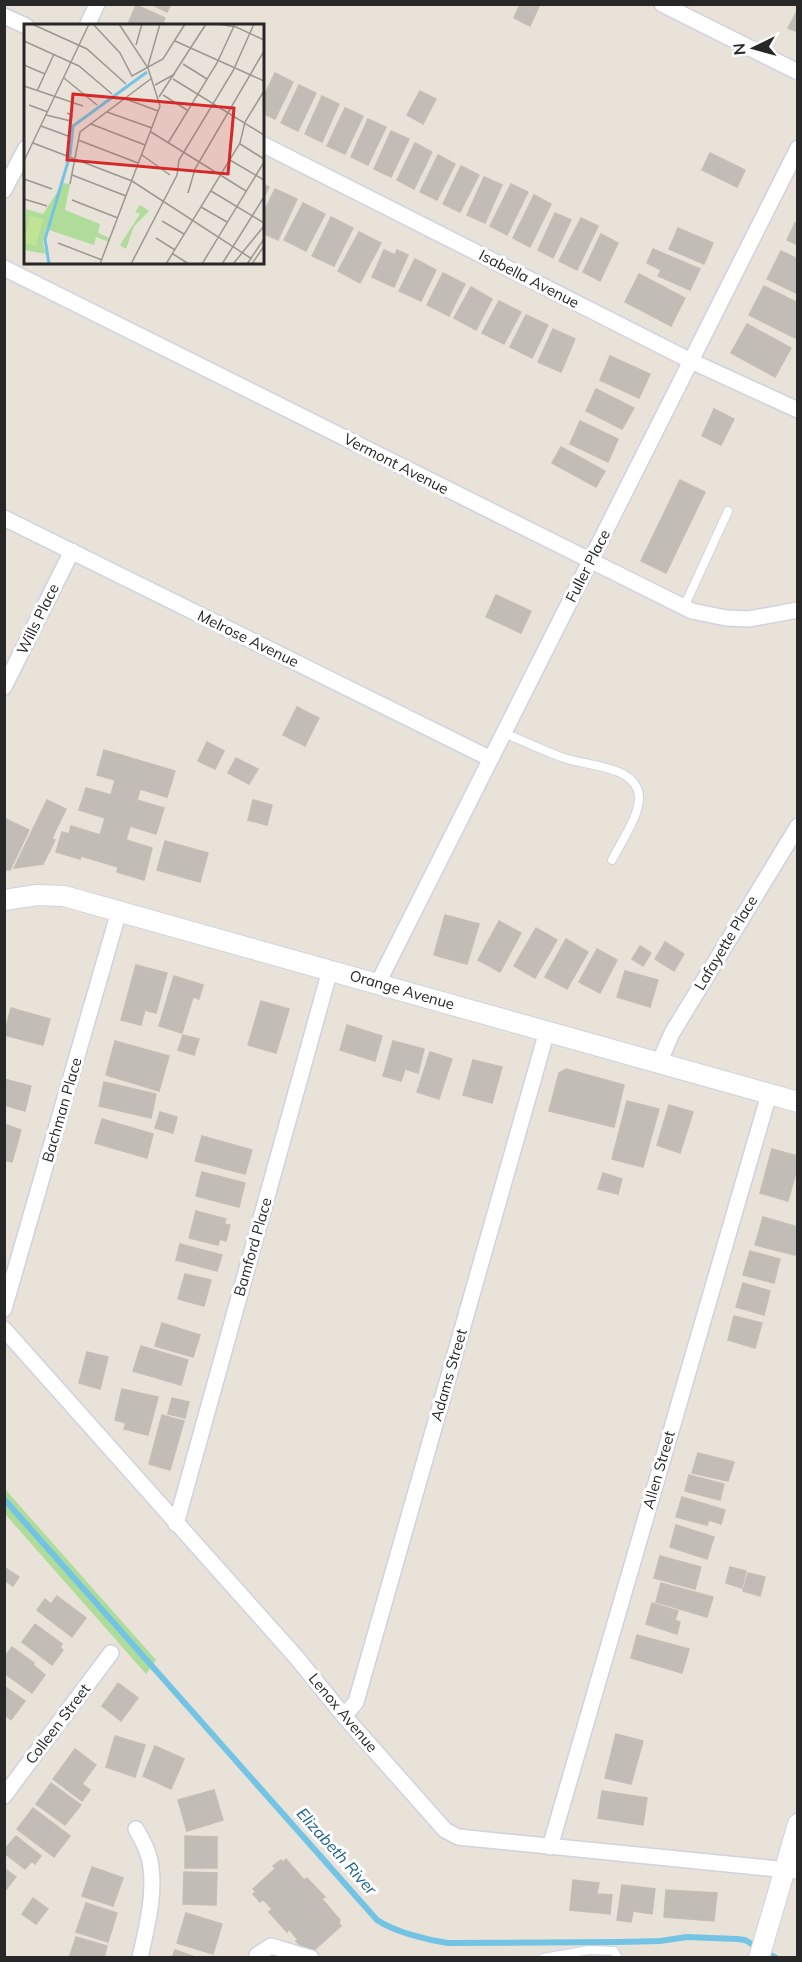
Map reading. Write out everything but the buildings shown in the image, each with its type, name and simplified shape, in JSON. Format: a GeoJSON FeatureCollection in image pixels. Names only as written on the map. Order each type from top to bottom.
{"type":"FeatureCollection","features":[{"type":"Feature","properties":{"kind":"street"},"geometry":{"type":"LineString","coordinates":[[88,24],[97,4]]}},
{"type":"Feature","properties":{"kind":"street"},"geometry":{"type":"LineString","coordinates":[[662,4],[798,72]]}},
{"type":"Feature","properties":{"kind":"street"},"geometry":{"type":"LineString","coordinates":[[4,16],[24,25]]}},
{"type":"Feature","properties":{"kind":"street","name":"Isabella Avenue"},"geometry":{"type":"LineString","coordinates":[[264,145],[691,361],[798,410]]}},
{"type":"Feature","properties":{"kind":"street","name":"Fuller Place"},"geometry":{"type":"LineString","coordinates":[[378,983],[798,148]]}},
{"type":"Feature","properties":{"kind":"street"},"geometry":{"type":"LineString","coordinates":[[4,189],[24,152]]}},
{"type":"Feature","properties":{"kind":"street","name":"Vermont Avenue"},"geometry":{"type":"LineString","coordinates":[[4,268],[692,611],[726,618],[749,619],[798,610]]}},
{"type":"Feature","properties":{"kind":"street","name":"Melrose Avenue"},"geometry":{"type":"LineString","coordinates":[[4,518],[491,759]]}},
{"type":"Feature","properties":{"kind":"street","name":"Wills Place"},"geometry":{"type":"LineString","coordinates":[[4,687],[72,551]]}},
{"type":"Feature","properties":{"kind":"street","name":"Lafayette Place"},"geometry":{"type":"LineString","coordinates":[[659,1063],[672,1033],[798,826]]}},
{"type":"Feature","properties":{"kind":"street","name":"Orange Avenue"},"geometry":{"type":"LineString","coordinates":[[4,900],[51,894],[119,911],[798,1102]]}},
{"type":"Feature","properties":{"kind":"street","name":"Bachman Place"},"geometry":{"type":"LineString","coordinates":[[4,1309],[119,911]]}},
{"type":"Feature","properties":{"kind":"street","name":"Bamford Place"},"geometry":{"type":"LineString","coordinates":[[176,1524],[330,970]]}},
{"type":"Feature","properties":{"kind":"street","name":"Adams Street"},"geometry":{"type":"LineString","coordinates":[[344,1716],[356,1702],[547,1031]]}},
{"type":"Feature","properties":{"kind":"street","name":"Allen Street"},"geometry":{"type":"LineString","coordinates":[[550,1847],[769,1094]]}},
{"type":"Feature","properties":{"kind":"street","name":"Lenox Avenue"},"geometry":{"type":"LineString","coordinates":[[4,1329],[451,1835],[791,1871]]}},
{"type":"Feature","properties":{"kind":"street","name":"Colleen Street"},"geometry":{"type":"LineString","coordinates":[[4,1796],[111,1653]]}},
{"type":"Feature","properties":{"kind":"street"},"geometry":{"type":"LineString","coordinates":[[759,1958],[791,1871],[798,1824]]}},
{"type":"Feature","properties":{"kind":"street"},"geometry":{"type":"LineString","coordinates":[[136,1829],[146,1848],[152,1869],[150,1910],[140,1958]]}},
{"type":"Feature","properties":{"kind":"street"},"geometry":{"type":"LineString","coordinates":[[257,1958],[257,1954],[271,1946],[311,1958]]}},
{"type":"Feature","properties":{"kind":"lane"},"geometry":{"type":"LineString","coordinates":[[684,607],[728,511]]}},
{"type":"Feature","properties":{"kind":"lane"},"geometry":{"type":"LineString","coordinates":[[504,733],[567,759],[607,768],[634,783],[638,790],[638,809],[612,860]]}},
{"type":"Feature","properties":{"kind":"lane"},"geometry":{"type":"LineString","coordinates":[[543,1958],[589,1950],[614,1951],[618,1958]]}},
{"type":"Feature","properties":{"kind":"green space"},"geometry":{"type":"Polygon","coordinates":[[[4,1488],[156,1660],[146,1674],[5,1514],[4,1488]]]}},
{"type":"Feature","properties":{"kind":"waterway","name":"Elizabeth River"},"geometry":{"type":"LineString","coordinates":[[4,1499],[377,1920],[411,1935],[448,1943],[660,1941],[687,1937],[737,1939],[745,1940],[776,1958]]}}]}
